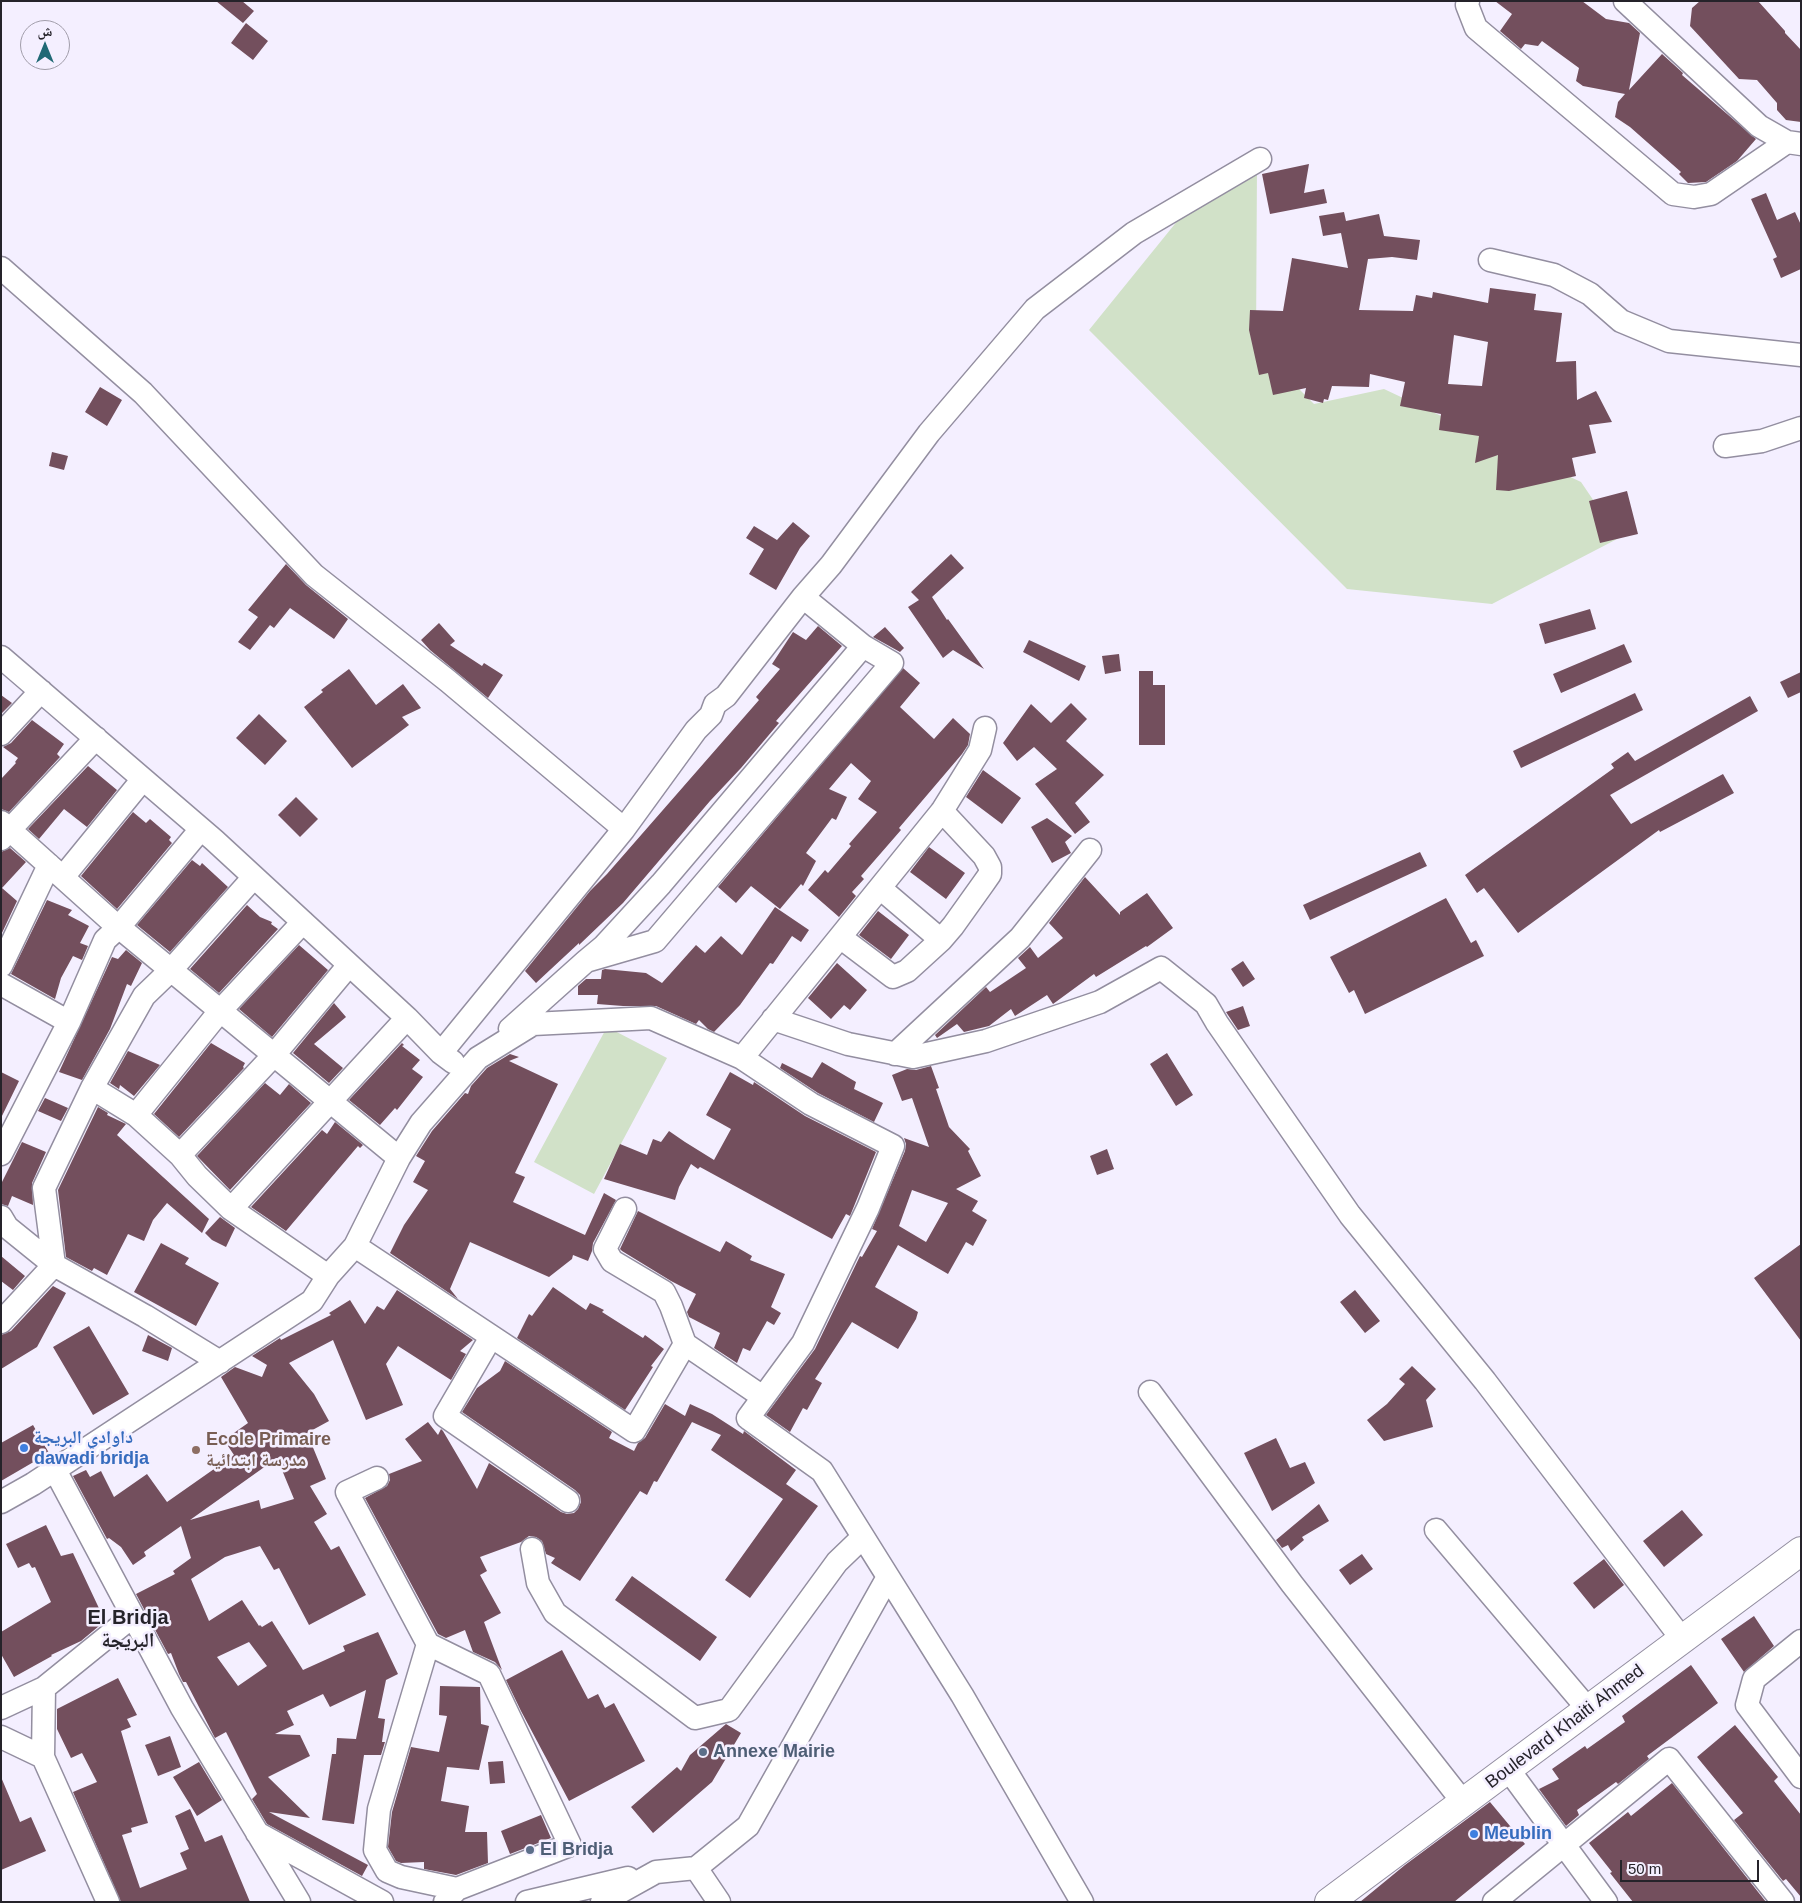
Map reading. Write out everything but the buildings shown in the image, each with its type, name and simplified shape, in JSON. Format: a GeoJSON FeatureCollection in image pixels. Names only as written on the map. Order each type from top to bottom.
{"type":"FeatureCollection","features":[{"type":"Feature","properties":{"kind":"highway","name":"Boulevard Khaiti Ahmed"},"geometry":{"type":"LineString","coordinates":[[1329,1902],[1801,1551]]}},
{"type":"Feature","properties":{"kind":"street"},"geometry":{"type":"LineString","coordinates":[[1468,1],[1467,5],[1476,28],[1673,194],[1694,197],[1711,194],[1794,143]]}},
{"type":"Feature","properties":{"kind":"street"},"geometry":{"type":"LineString","coordinates":[[1625,1],[1759,126],[1794,143]]}},
{"type":"Feature","properties":{"kind":"street"},"geometry":{"type":"LineString","coordinates":[[440,1053],[624,829],[696,730],[712,715],[715,704],[726,696],[803,597],[831,565],[929,433],[1035,309],[1134,233],[1260,159]]}},
{"type":"Feature","properties":{"kind":"street"},"geometry":{"type":"LineString","coordinates":[[1490,260],[1554,275],[1590,294],[1621,321],[1668,341],[1801,354]]}},
{"type":"Feature","properties":{"kind":"street"},"geometry":{"type":"LineString","coordinates":[[1,268],[143,393],[314,575],[448,681],[624,829]]}},
{"type":"Feature","properties":{"kind":"street"},"geometry":{"type":"LineString","coordinates":[[1725,446],[1762,442],[1801,428]]}},
{"type":"Feature","properties":{"kind":"street"},"geometry":{"type":"LineString","coordinates":[[586,961],[655,941],[892,663],[863,646],[803,597]]}},
{"type":"Feature","properties":{"kind":"street"},"geometry":{"type":"LineString","coordinates":[[1,1502],[55,1470],[312,1301],[328,1276],[355,1246],[399,1158],[420,1123],[472,1065],[604,946],[661,884],[863,646]]}},
{"type":"Feature","properties":{"kind":"street"},"geometry":{"type":"LineString","coordinates":[[1,657],[202,829],[407,1018],[440,1053],[472,1065]]}},
{"type":"Feature","properties":{"kind":"street"},"geometry":{"type":"LineString","coordinates":[[1,734],[41,691]]}},
{"type":"Feature","properties":{"kind":"street"},"geometry":{"type":"LineString","coordinates":[[742,1058],[942,811],[980,750],[985,728]]}},
{"type":"Feature","properties":{"kind":"street"},"geometry":{"type":"LineString","coordinates":[[96,738],[4,830],[56,871],[119,927],[399,1158]]}},
{"type":"Feature","properties":{"kind":"street"},"geometry":{"type":"LineString","coordinates":[[69,1022],[2,969],[56,871],[143,779]]}},
{"type":"Feature","properties":{"kind":"street"},"geometry":{"type":"LineString","coordinates":[[840,937],[893,977],[907,971],[941,940],[990,874],[990,867],[984,856],[942,811]]}},
{"type":"Feature","properties":{"kind":"street"},"geometry":{"type":"LineString","coordinates":[[1,1154],[69,1022],[105,940],[119,927],[202,829]]}},
{"type":"Feature","properties":{"kind":"street"},"geometry":{"type":"LineString","coordinates":[[895,1054],[1020,938],[1090,850]]}},
{"type":"Feature","properties":{"kind":"street"},"geometry":{"type":"LineString","coordinates":[[54,1265],[44,1188],[92,1088],[144,996],[171,970],[254,877]]}},
{"type":"Feature","properties":{"kind":"street"},"geometry":{"type":"LineString","coordinates":[[880,888],[941,940]]}},
{"type":"Feature","properties":{"kind":"street"},"geometry":{"type":"LineString","coordinates":[[136,1114],[220,1011],[303,922]]}},
{"type":"Feature","properties":{"kind":"street"},"geometry":{"type":"LineString","coordinates":[[180,1155],[274,1055],[349,965]]}},
{"type":"Feature","properties":{"kind":"street"},"geometry":{"type":"LineString","coordinates":[[774,1019],[848,1044],[913,1057],[986,1041],[1100,1002],[1162,968],[1206,1004],[1217,1023],[1350,1216],[1484,1381],[1682,1639]]}},
{"type":"Feature","properties":{"kind":"street"},"geometry":{"type":"LineString","coordinates":[[231,1209],[407,1018]]}},
{"type":"Feature","properties":{"kind":"street"},"geometry":{"type":"LineString","coordinates":[[472,1065],[533,1024],[651,1018],[742,1058],[811,1104],[893,1146],[868,1208],[803,1342],[748,1418],[822,1471],[962,1695],[1082,1902]]}},
{"type":"Feature","properties":{"kind":"street"},"geometry":{"type":"LineString","coordinates":[[92,1088],[136,1114],[180,1155],[197,1176],[231,1209],[328,1276]]}},
{"type":"Feature","properties":{"kind":"street"},"geometry":{"type":"LineString","coordinates":[[625,1209],[605,1249],[612,1261],[664,1292],[672,1306],[684,1344],[763,1398]]}},
{"type":"Feature","properties":{"kind":"street"},"geometry":{"type":"LineString","coordinates":[[3,1226],[54,1265],[145,1316],[220,1362]]}},
{"type":"Feature","properties":{"kind":"street"},"geometry":{"type":"LineString","coordinates":[[355,1246],[634,1431],[684,1344]]}},
{"type":"Feature","properties":{"kind":"street"},"geometry":{"type":"LineString","coordinates":[[1,1322],[54,1265]]}},
{"type":"Feature","properties":{"kind":"street"},"geometry":{"type":"LineString","coordinates":[[491,1337],[445,1416],[568,1501]]}},
{"type":"Feature","properties":{"kind":"street"},"geometry":{"type":"LineString","coordinates":[[1150,1392],[1292,1584],[1463,1802]]}},
{"type":"Feature","properties":{"kind":"street"},"geometry":{"type":"LineString","coordinates":[[55,1470],[182,1708],[299,1902]]}},
{"type":"Feature","properties":{"kind":"street"},"geometry":{"type":"LineString","coordinates":[[377,1478],[347,1492],[428,1644],[490,1674],[570,1845],[451,1895],[387,1871],[375,1850],[379,1809],[428,1644]]}},
{"type":"Feature","properties":{"kind":"street"},"geometry":{"type":"LineString","coordinates":[[1436,1530],[1588,1709]]}},
{"type":"Feature","properties":{"kind":"street"},"geometry":{"type":"LineString","coordinates":[[532,1549],[538,1583],[555,1613],[695,1718],[729,1710],[837,1562],[863,1537]]}},
{"type":"Feature","properties":{"kind":"street"},"geometry":{"type":"LineString","coordinates":[[527,1902],[656,1872],[696,1868],[748,1826],[888,1577]]}},
{"type":"Feature","properties":{"kind":"street"},"geometry":{"type":"LineString","coordinates":[[1,1708],[44,1688],[133,1616]]}},
{"type":"Feature","properties":{"kind":"street"},"geometry":{"type":"LineString","coordinates":[[1801,1641],[1754,1679],[1747,1705],[1801,1777]]}},
{"type":"Feature","properties":{"kind":"street"},"geometry":{"type":"LineString","coordinates":[[44,1688],[43,1756],[108,1902]]}},
{"type":"Feature","properties":{"kind":"street"},"geometry":{"type":"LineString","coordinates":[[1,1737],[43,1756]]}},
{"type":"Feature","properties":{"kind":"street"},"geometry":{"type":"LineString","coordinates":[[1494,1902],[1669,1759],[1782,1901]]}},
{"type":"Feature","properties":{"kind":"street"},"geometry":{"type":"LineString","coordinates":[[1508,1768],[1606,1902]]}},
{"type":"Feature","properties":{"kind":"street"},"geometry":{"type":"LineString","coordinates":[[256,1832],[382,1902]]}},
{"type":"Feature","properties":{"kind":"street"},"geometry":{"type":"LineString","coordinates":[[696,1868],[719,1902]]}},
{"type":"Feature","properties":{"kind":"street"},"geometry":{"type":"LineString","coordinates":[[602,1902],[656,1872]]}},
{"type":"Feature","properties":{"kind":"green space"},"geometry":{"type":"Polygon","coordinates":[[[1257,165],[1256,346],[1314,404],[1384,389],[1581,482],[1619,538],[1492,604],[1347,589],[1089,330],[1187,209],[1257,165]]]}},
{"type":"Feature","properties":{"kind":"green space"},"geometry":{"type":"Polygon","coordinates":[[[607,1027],[667,1058],[594,1194],[534,1162],[607,1027]]]}},
{"type":"Feature","properties":{"kind":"place","name":"داوادي البريجة dawadi bridja"},"geometry":{"type":"Point","coordinates":[24,1448]}},
{"type":"Feature","properties":{"kind":"place","name":"Ecole Primaire مدرسة ابتدائية"},"geometry":{"type":"Point","coordinates":[196,1450]}},
{"type":"Feature","properties":{"kind":"place","name":"Annexe Mairie"},"geometry":{"type":"Point","coordinates":[703,1752]}},
{"type":"Feature","properties":{"kind":"place","name":"Meublin"},"geometry":{"type":"Point","coordinates":[1474,1834]}},
{"type":"Feature","properties":{"kind":"place","name":"El Bridja"},"geometry":{"type":"Point","coordinates":[530,1850]}},
{"type":"Feature","properties":{"kind":"district","name":"El Bridja البريجة"},"geometry":{"type":"Point","coordinates":[128,1630]}}]}
